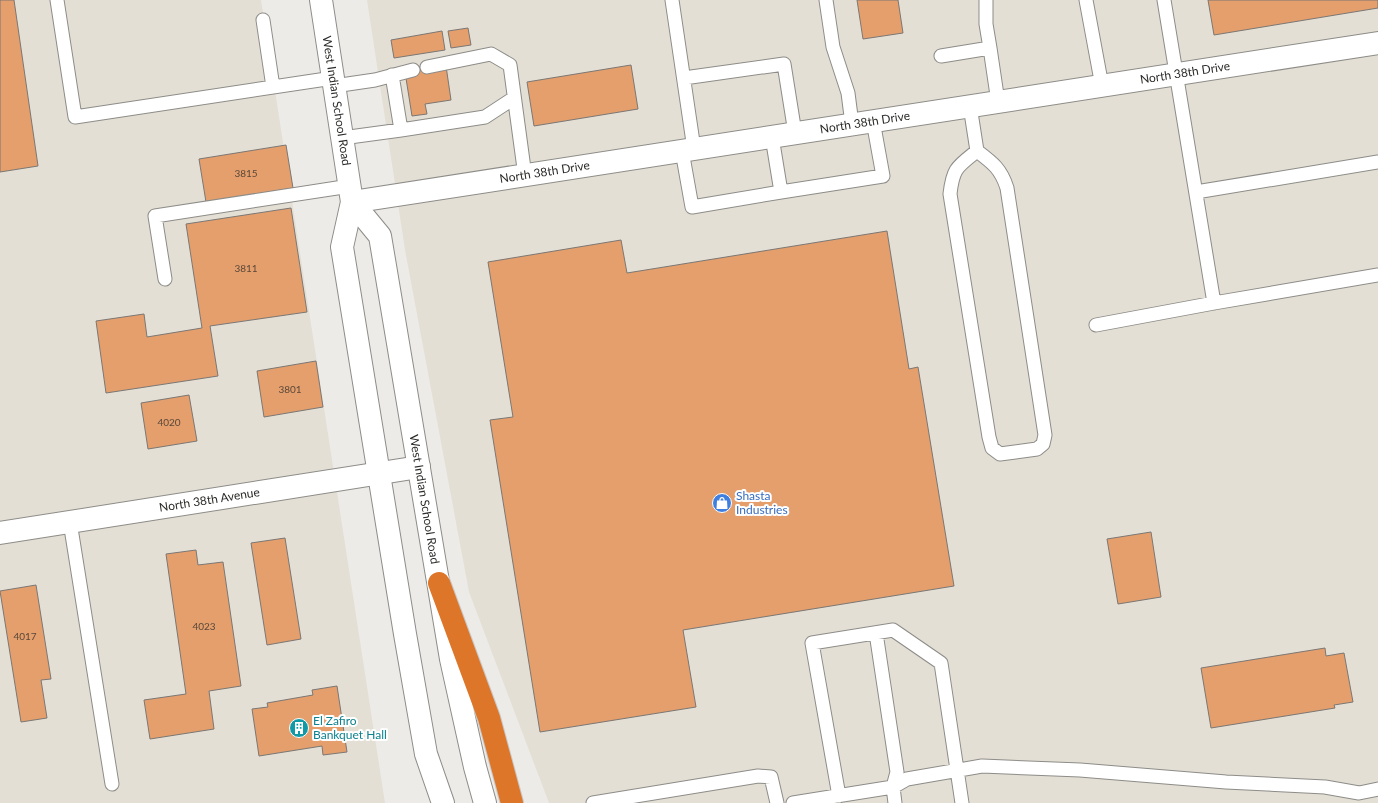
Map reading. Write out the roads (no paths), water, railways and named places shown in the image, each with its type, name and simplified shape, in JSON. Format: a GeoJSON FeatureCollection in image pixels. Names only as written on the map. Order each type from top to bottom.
{"type":"FeatureCollection","features":[{"type":"Feature","properties":{"kind":"highway"},"geometry":{"type":"LineString","coordinates":[[438,583],[489,718],[512,803]]}},
{"type":"Feature","properties":{"kind":"main road","name":"West Indian School Road"},"geometry":{"type":"LineString","coordinates":[[321,0],[351,194],[342,247],[378,473],[426,754],[443,803]]}},
{"type":"Feature","properties":{"kind":"main road","name":"North 38th Drive"},"geometry":{"type":"LineString","coordinates":[[351,194],[525,176],[1378,43]]}},
{"type":"Feature","properties":{"kind":"main road","name":"West Indian School Road"},"geometry":{"type":"LineString","coordinates":[[351,194],[380,236],[451,660],[475,767],[486,803]]}},
{"type":"Feature","properties":{"kind":"main road","name":"North 38th Avenue"},"geometry":{"type":"LineString","coordinates":[[0,533],[419,467]]}},
{"type":"Feature","properties":{"kind":"main road"},"geometry":{"type":"LineString","coordinates":[[426,754],[428,803]]}},
{"type":"Feature","properties":{"kind":"lane"},"geometry":{"type":"LineString","coordinates":[[57,0],[75,117],[273,87],[392,76],[412,70]]}},
{"type":"Feature","properties":{"kind":"lane"},"geometry":{"type":"LineString","coordinates":[[672,0],[684,78],[692,207],[882,176],[863,123],[848,93],[833,47],[826,0]]}},
{"type":"Feature","properties":{"kind":"lane"},"geometry":{"type":"LineString","coordinates":[[986,0],[986,24],[998,102]]}},
{"type":"Feature","properties":{"kind":"lane"},"geometry":{"type":"LineString","coordinates":[[1086,0],[1102,86]]}},
{"type":"Feature","properties":{"kind":"lane"},"geometry":{"type":"LineString","coordinates":[[1164,0],[1214,303]]}},
{"type":"Feature","properties":{"kind":"lane"},"geometry":{"type":"LineString","coordinates":[[263,20],[273,87]]}},
{"type":"Feature","properties":{"kind":"lane"},"geometry":{"type":"LineString","coordinates":[[941,56],[990,48]]}},
{"type":"Feature","properties":{"kind":"lane"},"geometry":{"type":"LineString","coordinates":[[427,67],[491,54],[510,65],[525,176]]}},
{"type":"Feature","properties":{"kind":"lane"},"geometry":{"type":"LineString","coordinates":[[684,78],[784,64],[795,134]]}},
{"type":"Feature","properties":{"kind":"lane"},"geometry":{"type":"LineString","coordinates":[[392,76],[401,130]]}},
{"type":"Feature","properties":{"kind":"lane"},"geometry":{"type":"LineString","coordinates":[[342,138],[485,116],[514,98]]}},
{"type":"Feature","properties":{"kind":"lane"},"geometry":{"type":"LineString","coordinates":[[970,106],[977,151],[992,162],[1002,173],[1007,188],[1045,435],[1043,444],[1037,449],[1000,454],[992,448],[989,438],[950,194],[952,178],[957,167],[977,151]]}},
{"type":"Feature","properties":{"kind":"lane"},"geometry":{"type":"LineString","coordinates":[[772,137],[782,192]]}},
{"type":"Feature","properties":{"kind":"lane"},"geometry":{"type":"LineString","coordinates":[[1196,192],[1378,162]]}},
{"type":"Feature","properties":{"kind":"lane"},"geometry":{"type":"LineString","coordinates":[[165,279],[155,216],[351,194]]}},
{"type":"Feature","properties":{"kind":"lane"},"geometry":{"type":"LineString","coordinates":[[1096,325],[1378,274]]}},
{"type":"Feature","properties":{"kind":"lane"},"geometry":{"type":"LineString","coordinates":[[70,522],[112,784]]}},
{"type":"Feature","properties":{"kind":"lane"},"geometry":{"type":"LineString","coordinates":[[839,796],[812,643],[893,630],[941,663],[962,803]]}},
{"type":"Feature","properties":{"kind":"lane"},"geometry":{"type":"LineString","coordinates":[[876,633],[897,772],[893,787],[895,803]]}},
{"type":"Feature","properties":{"kind":"lane"},"geometry":{"type":"LineString","coordinates":[[793,803],[893,787],[907,779],[982,766],[1080,770],[1226,782],[1325,787],[1359,793],[1378,789]]}},
{"type":"Feature","properties":{"kind":"lane"},"geometry":{"type":"LineString","coordinates":[[593,803],[758,776],[771,777],[777,803]]}},
{"type":"Feature","properties":{"kind":"place","name":"Shasta Industries"},"geometry":{"type":"Point","coordinates":[722,503]}},
{"type":"Feature","properties":{"kind":"place","name":"El Zafiro Bankquet Hall"},"geometry":{"type":"Point","coordinates":[299,728]}}]}
